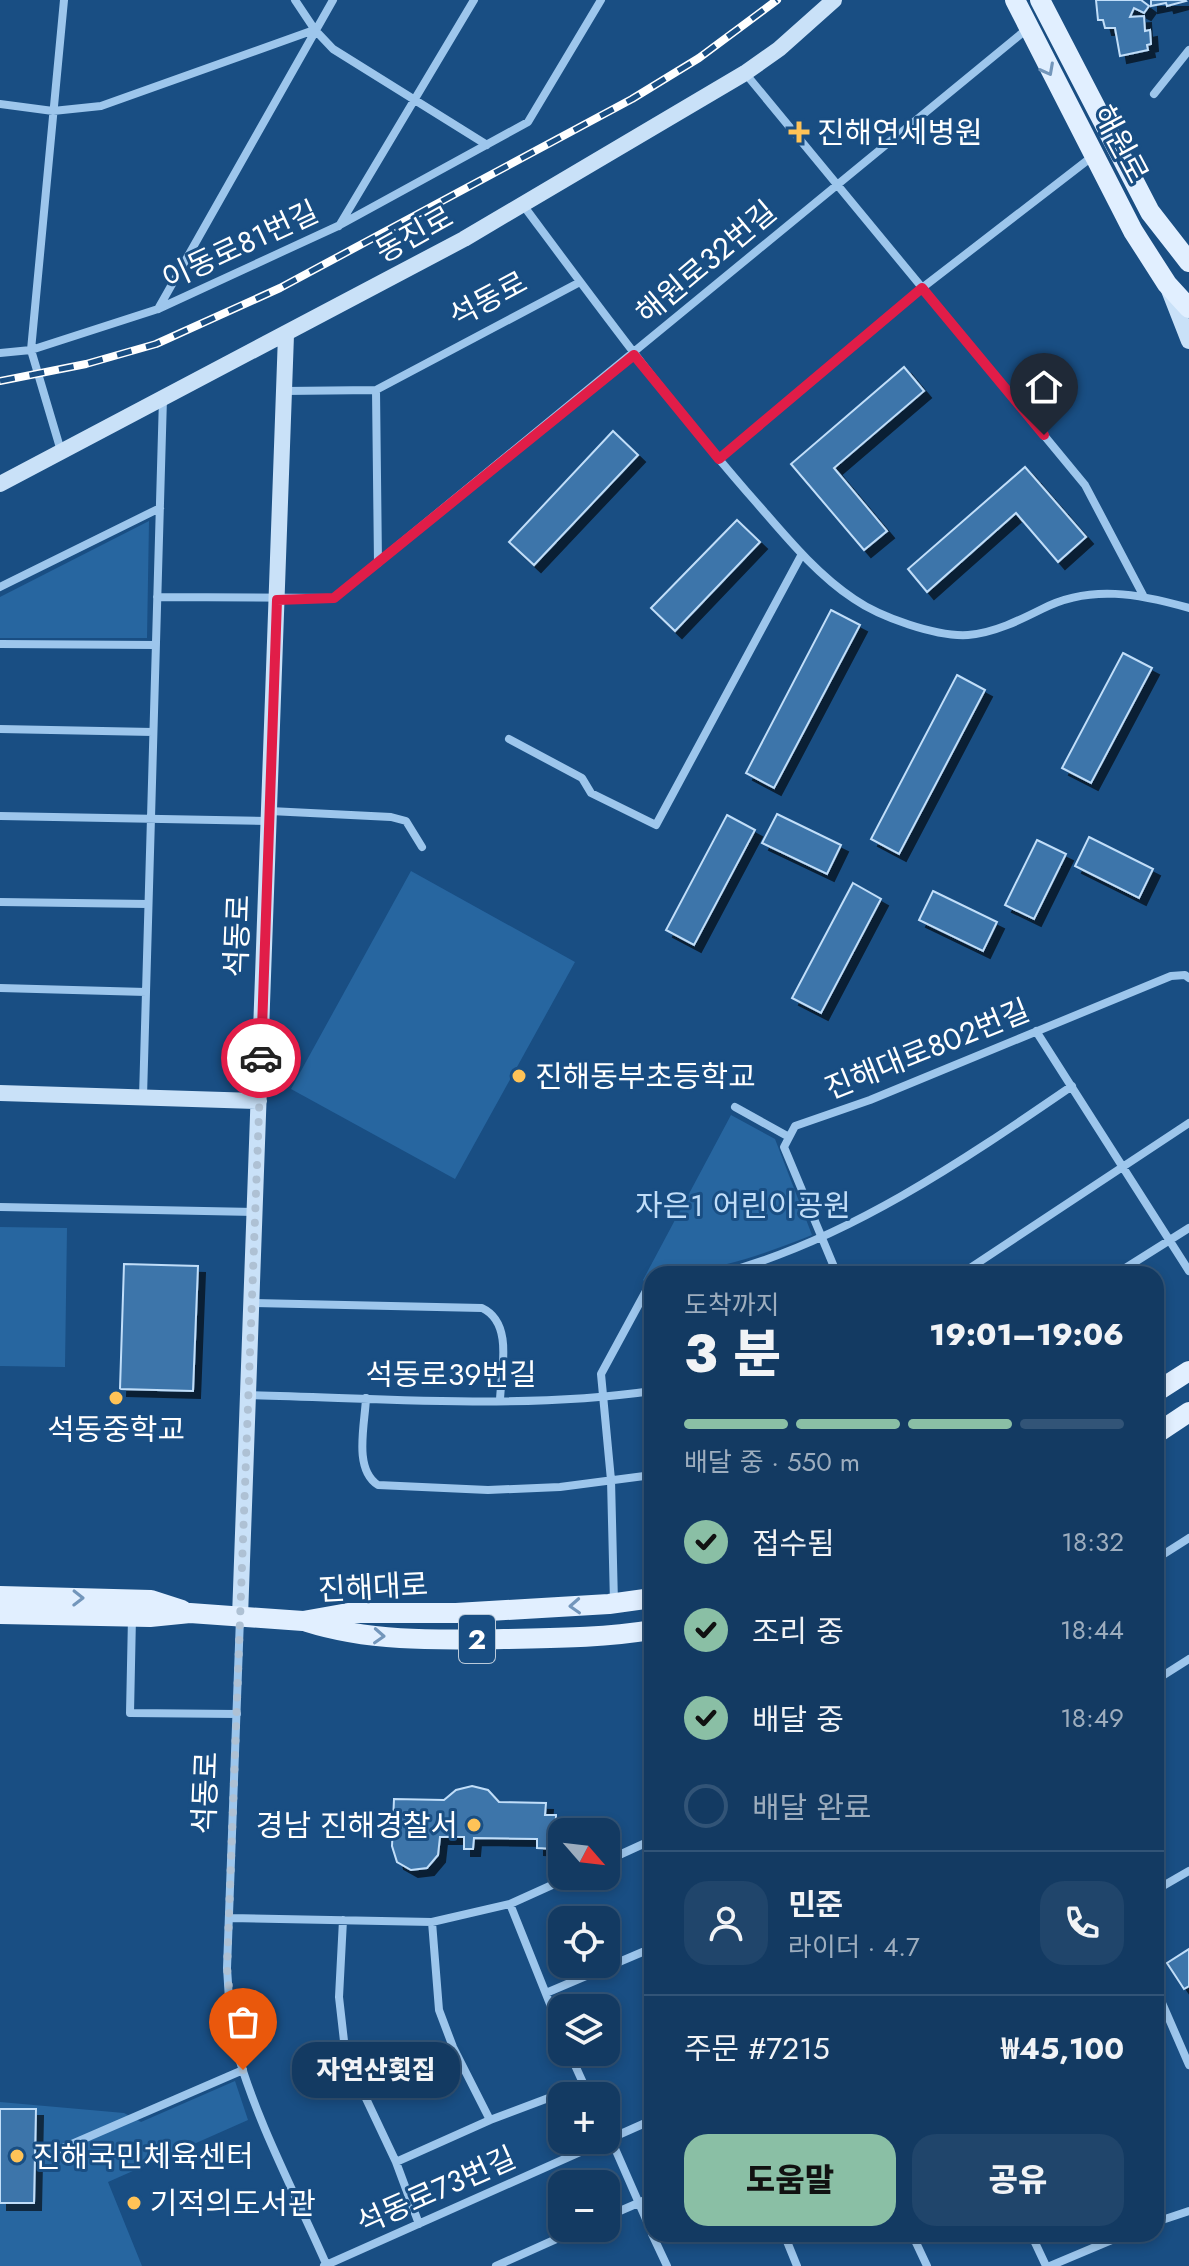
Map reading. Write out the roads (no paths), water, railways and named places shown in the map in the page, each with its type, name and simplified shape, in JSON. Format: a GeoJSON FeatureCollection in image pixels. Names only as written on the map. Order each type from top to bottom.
{"type":"FeatureCollection","features":[{"type":"Feature","properties":{"kind":"main road","name":"해원로"},"geometry":{"type":"LineString","coordinates":[[1015,0],[1093,155],[1167,284],[1189,308]]}},
{"type":"Feature","properties":{"kind":"main road"},"geometry":{"type":"LineString","coordinates":[[1040,0],[1150,212],[1189,262]]}},
{"type":"Feature","properties":{"kind":"main road"},"geometry":{"type":"LineString","coordinates":[[1164,1387],[1189,1371]]}},
{"type":"Feature","properties":{"kind":"main road"},"geometry":{"type":"LineString","coordinates":[[1164,1429],[1189,1412]]}},
{"type":"Feature","properties":{"kind":"main road","name":"2"},"geometry":{"type":"LineString","coordinates":[[0,1596],[151,1600],[190,1613]]}},
{"type":"Feature","properties":{"kind":"main road","name":"진해대로"},"geometry":{"type":"LineString","coordinates":[[303,1621],[348,1613],[456,1613],[644,1599]]}},
{"type":"Feature","properties":{"kind":"main road","name":"2"},"geometry":{"type":"LineString","coordinates":[[0,1614],[132,1617],[190,1613],[303,1621]]}},
{"type":"Feature","properties":{"kind":"main road","name":"진해대로"},"geometry":{"type":"LineString","coordinates":[[303,1621],[346,1634],[453,1640],[606,1638],[644,1631]]}},
{"type":"Feature","properties":{"kind":"street"},"geometry":{"type":"LineString","coordinates":[[61,451],[31,350],[64,0]]}},
{"type":"Feature","properties":{"kind":"street"},"geometry":{"type":"LineString","coordinates":[[295,0],[315,30],[333,49],[487,145]]}},
{"type":"Feature","properties":{"kind":"street"},"geometry":{"type":"LineString","coordinates":[[158,309],[333,0]]}},
{"type":"Feature","properties":{"kind":"street"},"geometry":{"type":"LineString","coordinates":[[338,226],[474,0]]}},
{"type":"Feature","properties":{"kind":"street","name":"이동로81번길"},"geometry":{"type":"LineString","coordinates":[[0,353],[31,350],[158,309],[338,226],[528,122],[601,0]]}},
{"type":"Feature","properties":{"kind":"street","name":"동진로"},"geometry":{"type":"LineString","coordinates":[[0,484],[286,335],[523,204],[745,73],[779,49],[834,0]]}},
{"type":"Feature","properties":{"kind":"street","name":"해원로32번길"},"geometry":{"type":"LineString","coordinates":[[157,597],[334,598],[634,355],[836,183],[1028,28]]}},
{"type":"Feature","properties":{"kind":"street"},"geometry":{"type":"LineString","coordinates":[[0,104],[53,111],[101,106],[315,30]]}},
{"type":"Feature","properties":{"kind":"street"},"geometry":{"type":"LineString","coordinates":[[1154,94],[1189,50]]}},
{"type":"Feature","properties":{"kind":"street"},"geometry":{"type":"LineString","coordinates":[[745,73],[1085,485],[1143,595]]}},
{"type":"Feature","properties":{"kind":"street"},"geometry":{"type":"LineString","coordinates":[[719,459],[922,288],[1093,155]]}},
{"type":"Feature","properties":{"kind":"street"},"geometry":{"type":"LineString","coordinates":[[523,204],[634,355],[719,459],[802,554],[853,599],[892,621],[968,635],[1023,620],[1043,608],[1085,593],[1143,595],[1189,608]]}},
{"type":"Feature","properties":{"kind":"street","name":"석동로"},"geometry":{"type":"LineString","coordinates":[[284,391],[376,390],[580,282]]}},
{"type":"Feature","properties":{"kind":"street"},"geometry":{"type":"LineString","coordinates":[[1167,284],[1189,341]]}},
{"type":"Feature","properties":{"kind":"street","name":"석동로"},"geometry":{"type":"LineString","coordinates":[[286,335],[227,1968],[230,2014],[243,2070],[326,2266]]}},
{"type":"Feature","properties":{"kind":"street"},"geometry":{"type":"LineString","coordinates":[[376,390],[378,563]]}},
{"type":"Feature","properties":{"kind":"street"},"geometry":{"type":"LineString","coordinates":[[143,1097],[163,397]]}},
{"type":"Feature","properties":{"kind":"street"},"geometry":{"type":"LineString","coordinates":[[0,587],[160,508]]}},
{"type":"Feature","properties":{"kind":"street"},"geometry":{"type":"LineString","coordinates":[[509,739],[582,778],[591,793],[656,825],[802,554]]}},
{"type":"Feature","properties":{"kind":"street"},"geometry":{"type":"LineString","coordinates":[[0,644],[156,645]]}},
{"type":"Feature","properties":{"kind":"street"},"geometry":{"type":"LineString","coordinates":[[0,729],[153,732]]}},
{"type":"Feature","properties":{"kind":"street"},"geometry":{"type":"LineString","coordinates":[[0,816],[151,819],[391,817],[406,821],[422,847]]}},
{"type":"Feature","properties":{"kind":"street"},"geometry":{"type":"LineString","coordinates":[[0,902],[148,904]]}},
{"type":"Feature","properties":{"kind":"street","name":"진해대로802번길"},"geometry":{"type":"LineString","coordinates":[[789,1137],[795,1126],[870,1100],[1171,976],[1185,975],[1189,978]]}},
{"type":"Feature","properties":{"kind":"street"},"geometry":{"type":"LineString","coordinates":[[0,988],[146,992]]}},
{"type":"Feature","properties":{"kind":"street"},"geometry":{"type":"LineString","coordinates":[[1036,1031],[1189,1271]]}},
{"type":"Feature","properties":{"kind":"street"},"geometry":{"type":"LineString","coordinates":[[750,1266],[821,1238],[948,1166],[1072,1086]]}},
{"type":"Feature","properties":{"kind":"street"},"geometry":{"type":"LineString","coordinates":[[0,1093],[259,1101]]}},
{"type":"Feature","properties":{"kind":"street"},"geometry":{"type":"LineString","coordinates":[[735,1107],[789,1137],[784,1147],[833,1266]]}},
{"type":"Feature","properties":{"kind":"street"},"geometry":{"type":"LineString","coordinates":[[973,1266],[1189,1123]]}},
{"type":"Feature","properties":{"kind":"street"},"geometry":{"type":"LineString","coordinates":[[0,1207],[256,1212]]}},
{"type":"Feature","properties":{"kind":"street"},"geometry":{"type":"LineString","coordinates":[[1129,1266],[1189,1228]]}},
{"type":"Feature","properties":{"kind":"street"},"geometry":{"type":"LineString","coordinates":[[614,1603],[611,1480],[601,1374],[644,1299]]}},
{"type":"Feature","properties":{"kind":"street"},"geometry":{"type":"LineString","coordinates":[[252,1303],[482,1308],[492,1313],[503,1331],[500,1400]]}},
{"type":"Feature","properties":{"kind":"street","name":"석동로39번길"},"geometry":{"type":"LineString","coordinates":[[248,1395],[500,1400],[605,1398],[644,1392]]}},
{"type":"Feature","properties":{"kind":"street"},"geometry":{"type":"LineString","coordinates":[[366,1398],[363,1462],[368,1479],[378,1485],[488,1490],[560,1487],[644,1476]]}},
{"type":"Feature","properties":{"kind":"street"},"geometry":{"type":"LineString","coordinates":[[1164,1554],[1189,1538]]}},
{"type":"Feature","properties":{"kind":"street"},"geometry":{"type":"LineString","coordinates":[[132,1617],[130,1713],[237,1714]]}},
{"type":"Feature","properties":{"kind":"street"},"geometry":{"type":"LineString","coordinates":[[1164,1675],[1189,1659]]}},
{"type":"Feature","properties":{"kind":"street"},"geometry":{"type":"LineString","coordinates":[[620,1855],[644,1844]]}},
{"type":"Feature","properties":{"kind":"street"},"geometry":{"type":"LineString","coordinates":[[1164,1885],[1189,1871]]}},
{"type":"Feature","properties":{"kind":"street"},"geometry":{"type":"LineString","coordinates":[[229,1918],[432,1922],[510,1904],[548,1887]]}},
{"type":"Feature","properties":{"kind":"street"},"geometry":{"type":"LineString","coordinates":[[510,1904],[548,1998]]}},
{"type":"Feature","properties":{"kind":"street"},"geometry":{"type":"LineString","coordinates":[[343,1920],[339,1997],[344,2041],[353,2071],[396,2162],[419,2224]]}},
{"type":"Feature","properties":{"kind":"street"},"geometry":{"type":"LineString","coordinates":[[432,1922],[439,2010],[453,2047],[490,2120]]}},
{"type":"Feature","properties":{"kind":"street"},"geometry":{"type":"LineString","coordinates":[[546,1993],[644,1951]]}},
{"type":"Feature","properties":{"kind":"street"},"geometry":{"type":"LineString","coordinates":[[1164,2007],[1189,2065]]}},
{"type":"Feature","properties":{"kind":"street"},"geometry":{"type":"LineString","coordinates":[[58,2150],[243,2070]]}},
{"type":"Feature","properties":{"kind":"street"},"geometry":{"type":"LineString","coordinates":[[396,2162],[548,2098]]}},
{"type":"Feature","properties":{"kind":"street","name":"석동로73번길"},"geometry":{"type":"LineString","coordinates":[[620,2134],[644,2124]]}},
{"type":"Feature","properties":{"kind":"street","name":"석동로73번길"},"geometry":{"type":"LineString","coordinates":[[326,2266],[575,2154]]}},
{"type":"Feature","properties":{"kind":"street"},"geometry":{"type":"LineString","coordinates":[[618,2154],[644,2216]]}},
{"type":"Feature","properties":{"kind":"street"},"geometry":{"type":"LineString","coordinates":[[620,2211],[644,2200]]}},
{"type":"Feature","properties":{"kind":"street"},"geometry":{"type":"LineString","coordinates":[[1164,2219],[1189,2211]]}},
{"type":"Feature","properties":{"kind":"street"},"geometry":{"type":"LineString","coordinates":[[496,2266],[550,2242]]}},
{"type":"Feature","properties":{"kind":"street"},"geometry":{"type":"LineString","coordinates":[[656,2242],[667,2266]]}},
{"type":"Feature","properties":{"kind":"street"},"geometry":{"type":"LineString","coordinates":[[787,2242],[797,2266]]}},
{"type":"Feature","properties":{"kind":"street"},"geometry":{"type":"LineString","coordinates":[[916,2242],[927,2266]]}},
{"type":"Feature","properties":{"kind":"street"},"geometry":{"type":"LineString","coordinates":[[1035,2242],[1048,2266],[1106,2242]]}},
{"type":"Feature","properties":{"kind":"railway"},"geometry":{"type":"LineString","coordinates":[[0,381],[86,364],[156,344],[280,288],[632,99],[699,58],[777,0]]}},
{"type":"Feature","properties":{"kind":"place","name":"진해연세병원"},"geometry":{"type":"Point","coordinates":[799,132]}},
{"type":"Feature","properties":{"kind":"place","name":"진해동부초등학교"},"geometry":{"type":"Point","coordinates":[519,1076]}},
{"type":"Feature","properties":{"kind":"place","name":"석동중학교"},"geometry":{"type":"Point","coordinates":[116,1398]}},
{"type":"Feature","properties":{"kind":"place","name":"경남 진해경찰서"},"geometry":{"type":"Point","coordinates":[474,1825]}},
{"type":"Feature","properties":{"kind":"place","name":"자연산횟집"},"geometry":{"type":"Point","coordinates":[243,2070]}},
{"type":"Feature","properties":{"kind":"place","name":"진해국민체육센터"},"geometry":{"type":"Point","coordinates":[17,2156]}},
{"type":"Feature","properties":{"kind":"place","name":"기적의도서관"},"geometry":{"type":"Point","coordinates":[134,2203]}},
{"type":"Feature","properties":{"kind":"park label","name":"자은1 어린이공원"},"geometry":{"type":"Point","coordinates":[743,1205]}}]}
